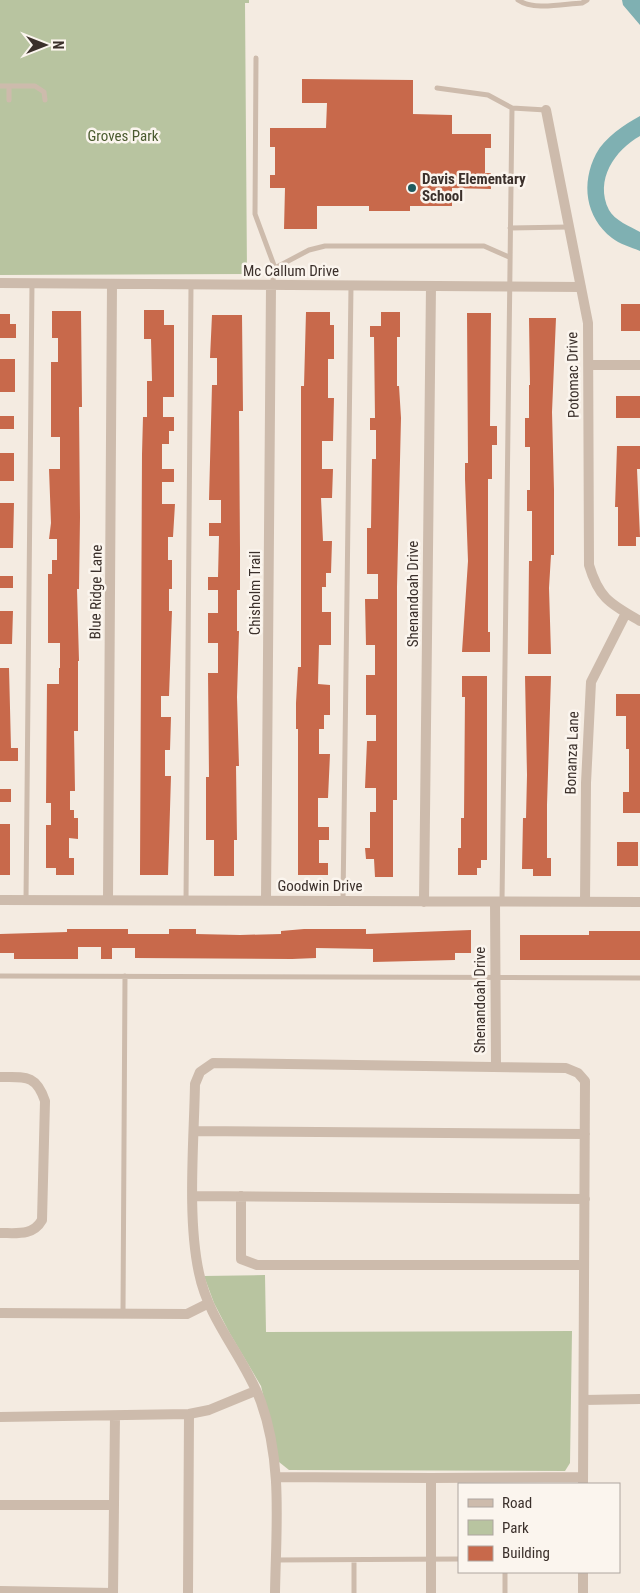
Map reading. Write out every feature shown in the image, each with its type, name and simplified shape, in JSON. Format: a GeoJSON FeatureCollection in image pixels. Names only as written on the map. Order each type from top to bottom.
{"type":"FeatureCollection","features":[{"type":"Feature","properties":{"kind":"street","name":"Potomac Drive"},"geometry":{"type":"LineString","coordinates":[[546,110],[588,323],[589,565],[596,587],[611,603],[640,621]]}},
{"type":"Feature","properties":{"kind":"street","name":"Mc Callum Drive"},"geometry":{"type":"LineString","coordinates":[[0,283],[581,287]]}},
{"type":"Feature","properties":{"kind":"street","name":"Blue Ridge Lane"},"geometry":{"type":"LineString","coordinates":[[108,900],[112,284]]}},
{"type":"Feature","properties":{"kind":"street","name":"Chisholm Trail"},"geometry":{"type":"LineString","coordinates":[[266,901],[272,286]]}},
{"type":"Feature","properties":{"kind":"street","name":"Shenandoah Drive"},"geometry":{"type":"LineString","coordinates":[[424,902],[431,286]]}},
{"type":"Feature","properties":{"kind":"street"},"geometry":{"type":"LineString","coordinates":[[589,365],[640,365]]}},
{"type":"Feature","properties":{"kind":"street","name":"Bonanza Lane"},"geometry":{"type":"LineString","coordinates":[[585,902],[586,764],[591,682],[626,613]]}},
{"type":"Feature","properties":{"kind":"street","name":"Goodwin Drive"},"geometry":{"type":"LineString","coordinates":[[0,900],[640,902]]}},
{"type":"Feature","properties":{"kind":"street","name":"Shenandoah Drive"},"geometry":{"type":"LineString","coordinates":[[496,1067],[495,976],[498,902]]}},
{"type":"Feature","properties":{"kind":"street"},"geometry":{"type":"LineString","coordinates":[[275,1593],[276,1477],[260,1401],[207,1304],[198,1272],[194,1230],[194,1131],[195,1084],[200,1072],[213,1063],[566,1068],[578,1073],[586,1081],[583,1481],[276,1477]]}},
{"type":"Feature","properties":{"kind":"street"},"geometry":{"type":"LineString","coordinates":[[0,1077],[28,1077],[40,1087],[44,1101],[42,1220],[37,1229],[28,1233],[0,1233]]}},
{"type":"Feature","properties":{"kind":"street"},"geometry":{"type":"LineString","coordinates":[[194,1131],[585,1134]]}},
{"type":"Feature","properties":{"kind":"street"},"geometry":{"type":"LineString","coordinates":[[194,1196],[585,1199]]}},
{"type":"Feature","properties":{"kind":"street"},"geometry":{"type":"LineString","coordinates":[[241,1196],[241,1259],[257,1265],[584,1265]]}},
{"type":"Feature","properties":{"kind":"street"},"geometry":{"type":"LineString","coordinates":[[0,1313],[187,1314],[207,1304]]}},
{"type":"Feature","properties":{"kind":"street"},"geometry":{"type":"LineString","coordinates":[[0,1417],[189,1414],[209,1410],[255,1391]]}},
{"type":"Feature","properties":{"kind":"street"},"geometry":{"type":"LineString","coordinates":[[584,1400],[640,1399]]}},
{"type":"Feature","properties":{"kind":"street"},"geometry":{"type":"LineString","coordinates":[[188,1593],[189,1414]]}},
{"type":"Feature","properties":{"kind":"street"},"geometry":{"type":"LineString","coordinates":[[0,1591],[113,1593],[115,1416]]}},
{"type":"Feature","properties":{"kind":"street"},"geometry":{"type":"LineString","coordinates":[[431,1478],[431,1593]]}},
{"type":"Feature","properties":{"kind":"street"},"geometry":{"type":"LineString","coordinates":[[0,1505],[114,1505]]}},
{"type":"Feature","properties":{"kind":"street"},"geometry":{"type":"LineString","coordinates":[[583,1573],[583,1593]]}},
{"type":"Feature","properties":{"kind":"lane"},"geometry":{"type":"LineString","coordinates":[[518,0],[523,4],[537,5],[582,4],[587,0]]}},
{"type":"Feature","properties":{"kind":"lane"},"geometry":{"type":"LineString","coordinates":[[256,58],[255,214],[275,268],[272,286]]}},
{"type":"Feature","properties":{"kind":"lane"},"geometry":{"type":"LineString","coordinates":[[0,86],[35,86],[44,92],[45,100]]}},
{"type":"Feature","properties":{"kind":"lane"},"geometry":{"type":"LineString","coordinates":[[9,86],[9,100]]}},
{"type":"Feature","properties":{"kind":"lane"},"geometry":{"type":"LineString","coordinates":[[438,88],[488,94],[512,108],[546,110]]}},
{"type":"Feature","properties":{"kind":"lane"},"geometry":{"type":"LineString","coordinates":[[498,902],[512,108]]}},
{"type":"Feature","properties":{"kind":"lane"},"geometry":{"type":"LineString","coordinates":[[510,228],[569,227]]}},
{"type":"Feature","properties":{"kind":"lane"},"geometry":{"type":"LineString","coordinates":[[275,268],[309,250],[325,246],[484,246],[509,257]]}},
{"type":"Feature","properties":{"kind":"lane"},"geometry":{"type":"LineString","coordinates":[[26,900],[32,283]]}},
{"type":"Feature","properties":{"kind":"lane"},"geometry":{"type":"LineString","coordinates":[[186,900],[191,285]]}},
{"type":"Feature","properties":{"kind":"lane"},"geometry":{"type":"LineString","coordinates":[[343,901],[351,286]]}},
{"type":"Feature","properties":{"kind":"lane"},"geometry":{"type":"LineString","coordinates":[[0,976],[495,976],[640,978]]}},
{"type":"Feature","properties":{"kind":"lane"},"geometry":{"type":"LineString","coordinates":[[123,1314],[125,976]]}},
{"type":"Feature","properties":{"kind":"lane"},"geometry":{"type":"LineString","coordinates":[[275,1560],[458,1559]]}},
{"type":"Feature","properties":{"kind":"lane"},"geometry":{"type":"LineString","coordinates":[[354,1560],[354,1593]]}},
{"type":"Feature","properties":{"kind":"lane"},"geometry":{"type":"LineString","coordinates":[[505,1573],[505,1593]]}},
{"type":"Feature","properties":{"kind":"green space","name":"Groves Park"},"geometry":{"type":"Polygon","coordinates":[[[0,0],[249,0],[249,3],[245,3],[247,274],[0,275],[0,0]]]}},
{"type":"Feature","properties":{"kind":"green space"},"geometry":{"type":"Polygon","coordinates":[[[265,1275],[266,1332],[572,1331],[570,1463],[565,1471],[289,1470],[279,1462],[261,1386],[229,1332],[214,1303],[204,1276],[265,1275]]]}},
{"type":"Feature","properties":{"kind":"water"},"geometry":{"type":"Polygon","coordinates":[[[622,0],[640,0],[640,25],[623,5],[622,0]]]}},
{"type":"Feature","properties":{"kind":"water"},"geometry":{"type":"Polygon","coordinates":[[[640,116],[640,136],[622,149],[615,158],[606,177],[604,188],[605,199],[611,214],[640,232],[640,251],[618,242],[603,230],[591,210],[587,188],[591,165],[604,142],[615,132],[640,116]]]}},
{"type":"Feature","properties":{"kind":"building"},"geometry":{"type":"Polygon","coordinates":[[[302,79],[413,80],[413,114],[452,115],[452,134],[491,134],[491,148],[485,148],[485,173],[491,173],[491,189],[452,188],[452,206],[410,206],[410,211],[369,211],[369,206],[317,206],[317,229],[284,229],[285,188],[270,188],[270,175],[275,175],[275,147],[270,147],[270,128],[326,128],[327,103],[302,103],[302,79]]]}},
{"type":"Feature","properties":{"kind":"building"},"geometry":{"type":"Polygon","coordinates":[[[621,304],[640,304],[640,331],[621,331],[621,304]]]}},
{"type":"Feature","properties":{"kind":"building"},"geometry":{"type":"Polygon","coordinates":[[[144,310],[164,310],[164,325],[174,325],[174,397],[163,397],[163,417],[174,417],[174,431],[169,431],[169,444],[162,444],[162,469],[174,469],[174,482],[162,482],[162,504],[175,504],[173,537],[168,537],[168,560],[172,560],[172,589],[169,589],[169,611],[172,611],[169,696],[161,696],[161,717],[171,717],[170,750],[165,750],[165,776],[171,776],[168,875],[140,875],[142,454],[143,417],[147,417],[147,381],[152,381],[151,339],[144,339],[144,310]]]}},
{"type":"Feature","properties":{"kind":"building"},"geometry":{"type":"Polygon","coordinates":[[[52,311],[81,311],[82,407],[79,407],[80,517],[79,589],[77,589],[78,731],[74,731],[75,791],[70,791],[70,810],[74,810],[74,818],[78,818],[78,839],[69,838],[69,858],[74,858],[74,875],[56,875],[56,868],[46,868],[46,825],[51,825],[51,803],[46,803],[47,684],[59,684],[60,668],[60,643],[48,643],[48,574],[52,574],[52,560],[57,560],[57,539],[49,539],[51,523],[49,469],[60,469],[60,437],[51,437],[51,362],[58,362],[58,338],[52,338],[52,311]]]}},
{"type":"Feature","properties":{"kind":"building"},"geometry":{"type":"Polygon","coordinates":[[[306,312],[330,312],[330,325],[334,325],[334,359],[328,359],[328,398],[334,398],[333,441],[322,441],[322,469],[333,469],[332,498],[321,498],[323,541],[332,541],[331,573],[326,573],[326,587],[322,587],[322,612],[331,612],[331,645],[319,645],[318,684],[330,685],[330,715],[324,715],[324,729],[319,729],[319,754],[330,754],[328,798],[318,798],[318,827],[329,827],[329,840],[319,840],[319,863],[328,863],[328,875],[298,875],[298,729],[296,729],[296,703],[298,667],[301,667],[301,386],[304,386],[306,312]]]}},
{"type":"Feature","properties":{"kind":"building"},"geometry":{"type":"Polygon","coordinates":[[[381,312],[400,312],[400,337],[397,337],[397,386],[399,386],[401,418],[397,587],[397,800],[393,800],[393,877],[375,877],[374,859],[366,859],[365,848],[370,848],[370,812],[376,812],[376,788],[365,788],[367,741],[376,741],[376,715],[366,715],[366,675],[375,675],[375,645],[366,645],[365,599],[378,599],[378,574],[367,574],[367,528],[371,528],[372,459],[376,459],[376,430],[370,430],[370,418],[375,418],[374,337],[370,337],[370,326],[381,326],[381,312]]]}},
{"type":"Feature","properties":{"kind":"building"},"geometry":{"type":"Polygon","coordinates":[[[467,313],[491,313],[490,426],[497,426],[497,445],[492,445],[492,479],[488,479],[488,632],[490,632],[490,652],[462,652],[468,561],[465,479],[465,463],[468,463],[467,313]]]}},
{"type":"Feature","properties":{"kind":"building"},"geometry":{"type":"Polygon","coordinates":[[[0,314],[10,314],[10,324],[16,324],[16,338],[0,338],[0,314]]]}},
{"type":"Feature","properties":{"kind":"building"},"geometry":{"type":"Polygon","coordinates":[[[212,315],[242,315],[243,411],[239,411],[240,590],[237,590],[237,631],[239,631],[237,697],[239,766],[236,766],[237,840],[234,840],[234,876],[214,876],[214,840],[206,840],[206,777],[209,777],[208,673],[218,673],[218,643],[208,643],[208,613],[218,613],[218,590],[208,590],[208,577],[218,577],[219,536],[209,536],[209,523],[221,523],[221,500],[209,500],[212,385],[217,385],[217,358],[210,358],[212,315]]]}},
{"type":"Feature","properties":{"kind":"building"},"geometry":{"type":"Polygon","coordinates":[[[529,318],[556,318],[552,412],[554,555],[551,555],[549,588],[551,654],[528,654],[529,561],[532,561],[532,511],[527,511],[527,490],[530,490],[530,447],[525,447],[525,418],[529,418],[529,318]]]}},
{"type":"Feature","properties":{"kind":"building"},"geometry":{"type":"Polygon","coordinates":[[[0,359],[15,359],[15,392],[0,392],[0,359]]]}},
{"type":"Feature","properties":{"kind":"building"},"geometry":{"type":"Polygon","coordinates":[[[616,396],[640,396],[640,418],[616,418],[616,396]]]}},
{"type":"Feature","properties":{"kind":"building"},"geometry":{"type":"Polygon","coordinates":[[[0,416],[14,416],[14,429],[0,429],[0,416]]]}},
{"type":"Feature","properties":{"kind":"building"},"geometry":{"type":"Polygon","coordinates":[[[617,446],[640,446],[640,469],[637,469],[640,537],[636,537],[636,546],[618,546],[618,507],[615,507],[617,446]]]}},
{"type":"Feature","properties":{"kind":"building"},"geometry":{"type":"Polygon","coordinates":[[[0,453],[14,453],[14,481],[0,481],[0,453]]]}},
{"type":"Feature","properties":{"kind":"building"},"geometry":{"type":"Polygon","coordinates":[[[0,503],[14,503],[13,548],[0,548],[0,503]]]}},
{"type":"Feature","properties":{"kind":"building"},"geometry":{"type":"Polygon","coordinates":[[[0,576],[13,576],[13,588],[0,588],[0,576]]]}},
{"type":"Feature","properties":{"kind":"building"},"geometry":{"type":"Polygon","coordinates":[[[0,611],[13,611],[12,644],[0,644],[0,611]]]}},
{"type":"Feature","properties":{"kind":"building"},"geometry":{"type":"Polygon","coordinates":[[[0,668],[9,668],[11,748],[18,748],[18,761],[0,761],[0,668]]]}},
{"type":"Feature","properties":{"kind":"building"},"geometry":{"type":"Polygon","coordinates":[[[462,676],[487,676],[487,860],[481,860],[481,868],[477,868],[477,875],[458,875],[458,848],[461,848],[461,818],[464,818],[465,697],[462,697],[462,676]]]}},
{"type":"Feature","properties":{"kind":"building"},"geometry":{"type":"Polygon","coordinates":[[[525,676],[551,676],[547,858],[551,858],[551,876],[533,876],[533,869],[522,869],[523,818],[526,818],[527,775],[525,676]]]}},
{"type":"Feature","properties":{"kind":"building"},"geometry":{"type":"Polygon","coordinates":[[[616,694],[640,694],[640,813],[623,813],[623,792],[629,792],[629,749],[626,749],[626,716],[616,716],[616,694]]]}},
{"type":"Feature","properties":{"kind":"building"},"geometry":{"type":"Polygon","coordinates":[[[0,789],[11,789],[11,802],[0,802],[0,789]]]}},
{"type":"Feature","properties":{"kind":"building"},"geometry":{"type":"Polygon","coordinates":[[[0,824],[10,824],[10,875],[0,875],[0,824]]]}},
{"type":"Feature","properties":{"kind":"building"},"geometry":{"type":"Polygon","coordinates":[[[617,842],[638,842],[638,866],[617,866],[617,842]]]}},
{"type":"Feature","properties":{"kind":"building"},"geometry":{"type":"Polygon","coordinates":[[[67,929],[128,929],[128,934],[169,934],[169,929],[196,929],[196,934],[240,935],[281,934],[281,931],[304,929],[366,929],[366,934],[471,930],[471,953],[455,953],[455,960],[373,962],[373,949],[316,948],[316,958],[292,959],[135,958],[135,948],[112,948],[112,959],[101,959],[101,947],[78,947],[78,959],[14,959],[14,953],[0,953],[0,934],[67,932],[67,929]]]}},
{"type":"Feature","properties":{"kind":"building"},"geometry":{"type":"Polygon","coordinates":[[[589,931],[640,931],[640,960],[520,960],[520,935],[589,935],[589,931]]]}},
{"type":"Feature","properties":{"kind":"place","name":"Davis Elementary School"},"geometry":{"type":"Point","coordinates":[412,188]}}]}
